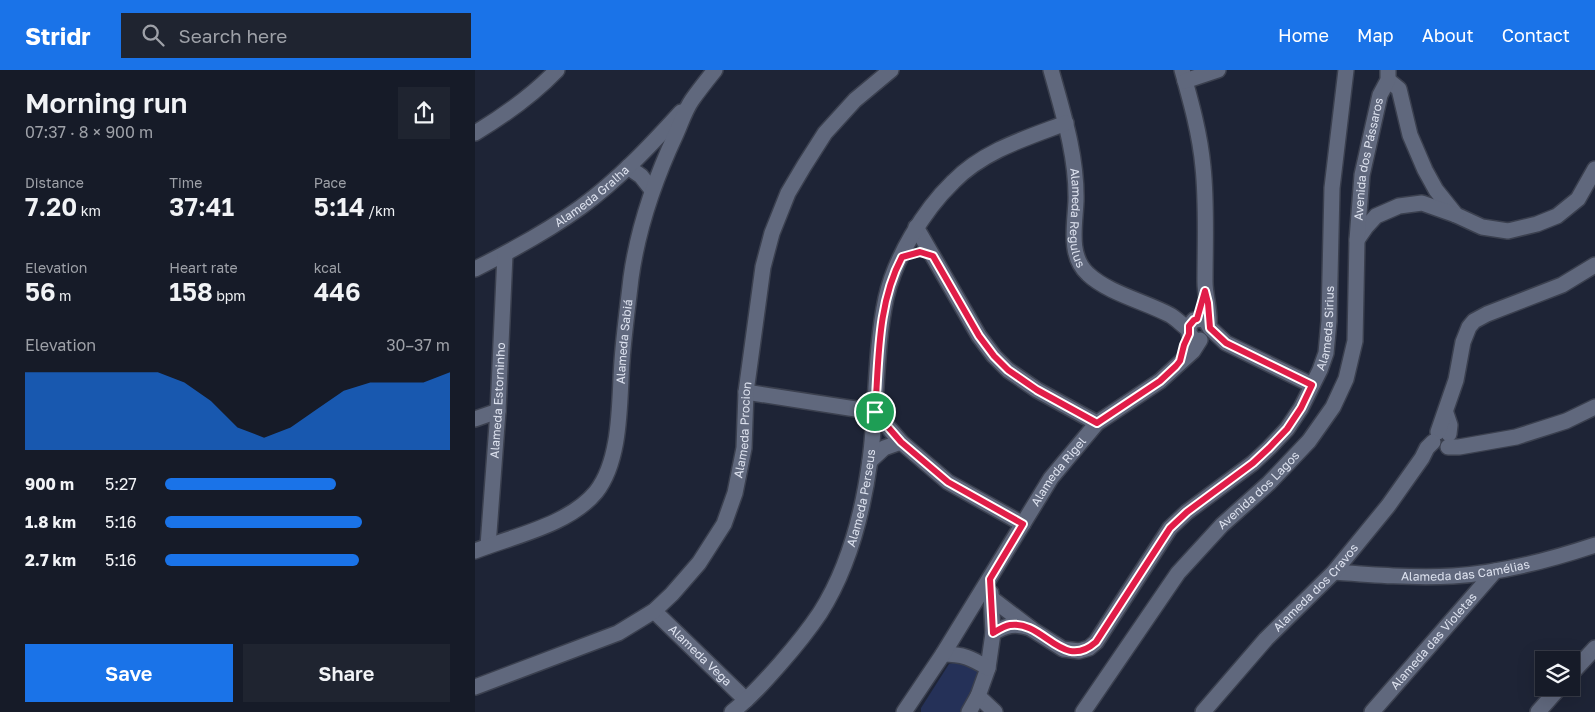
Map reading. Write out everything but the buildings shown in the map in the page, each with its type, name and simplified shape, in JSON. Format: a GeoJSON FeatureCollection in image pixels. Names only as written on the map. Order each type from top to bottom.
{"type":"FeatureCollection","features":[{"type":"Feature","properties":{"kind":"street"},"geometry":{"type":"LineString","coordinates":[[475,133],[508,112],[557,70]]}},
{"type":"Feature","properties":{"kind":"street","name":"Alameda Sabiá"},"geometry":{"type":"LineString","coordinates":[[481,548],[526,533],[567,516],[583,506],[597,491],[604,478],[612,457],[619,423],[622,361],[632,276],[642,221],[652,190],[691,102],[715,70]]}},
{"type":"Feature","properties":{"kind":"street","name":"Alameda Procion"},"geometry":{"type":"LineString","coordinates":[[475,687],[618,633],[654,610],[672,594],[699,563],[724,524],[735,493],[744,448],[747,392],[763,267],[772,233],[788,193],[803,166],[825,134],[855,100],[891,70]]}},
{"type":"Feature","properties":{"kind":"street","name":"Alameda Regulus"},"geometry":{"type":"LineString","coordinates":[[1051,70],[1066,123],[1073,157],[1076,178],[1074,240],[1076,254],[1081,265],[1091,276],[1112,289],[1199,329],[1215,342],[1226,343],[1312,385]]}},
{"type":"Feature","properties":{"kind":"street"},"geometry":{"type":"LineString","coordinates":[[1183,76],[1218,70]]}},
{"type":"Feature","properties":{"kind":"street","name":"Alameda Sirius"},"geometry":{"type":"LineString","coordinates":[[992,603],[1063,649],[1079,651],[1089,648],[1096,642],[1170,528],[1187,512],[1253,463],[1287,429],[1301,408],[1320,370],[1326,353],[1329,321],[1332,188],[1346,70]]}},
{"type":"Feature","properties":{"kind":"street","name":"Avenida dos Pássaros"},"geometry":{"type":"LineString","coordinates":[[1357,240],[1359,202],[1366,152],[1380,94],[1388,75],[1399,89],[1410,135],[1425,170],[1437,190],[1457,215]]}},
{"type":"Feature","properties":{"kind":"street","name":"Alameda Rigel"},"geometry":{"type":"LineString","coordinates":[[907,710],[1051,478],[1097,423],[1160,381],[1180,361],[1184,345],[1199,329],[1208,303],[1205,291],[1203,168],[1192,106],[1183,76]]}},
{"type":"Feature","properties":{"kind":"street","name":"Alameda Gralha"},"geometry":{"type":"LineString","coordinates":[[475,269],[544,232],[581,207],[628,167],[691,102]]}},
{"type":"Feature","properties":{"kind":"street","name":"Alameda Perseus"},"geometry":{"type":"LineString","coordinates":[[732,712],[746,700],[796,645],[820,613],[850,549],[859,517],[870,461],[885,306],[895,270],[916,228],[926,212],[953,181],[984,157],[1008,145],[1066,123]]}},
{"type":"Feature","properties":{"kind":"street"},"geometry":{"type":"LineString","coordinates":[[628,167],[641,176],[652,190]]}},
{"type":"Feature","properties":{"kind":"street"},"geometry":{"type":"LineString","coordinates":[[1357,240],[1377,216],[1399,206],[1422,203],[1457,215],[1481,227],[1507,232],[1537,224],[1557,216],[1578,199],[1595,169]]}},
{"type":"Feature","properties":{"kind":"street"},"geometry":{"type":"LineString","coordinates":[[916,228],[979,336],[994,356],[1008,370],[1037,390],[1097,423]]}},
{"type":"Feature","properties":{"kind":"street","name":"Avenida dos Lagos"},"geometry":{"type":"LineString","coordinates":[[1083,712],[1178,572],[1309,441],[1333,407],[1346,379],[1355,341],[1357,240]]}},
{"type":"Feature","properties":{"kind":"street"},"geometry":{"type":"LineString","coordinates":[[902,257],[920,252],[933,256]]}},
{"type":"Feature","properties":{"kind":"street","name":"Alameda Estorninho"},"geometry":{"type":"LineString","coordinates":[[481,548],[498,411],[505,254]]}},
{"type":"Feature","properties":{"kind":"street"},"geometry":{"type":"LineString","coordinates":[[1595,265],[1562,285],[1487,314],[1474,321],[1466,332],[1456,380],[1446,413],[1449,425],[1443,440],[1461,439],[1471,444],[1516,437],[1566,421],[1595,407]]}},
{"type":"Feature","properties":{"kind":"street"},"geometry":{"type":"LineString","coordinates":[[747,392],[875,412],[901,442],[948,482],[1023,524]]}},
{"type":"Feature","properties":{"kind":"street"},"geometry":{"type":"LineString","coordinates":[[475,419],[498,411]]}},
{"type":"Feature","properties":{"kind":"street","name":"Alameda dos Cravos"},"geometry":{"type":"LineString","coordinates":[[1203,712],[1266,639],[1334,572],[1423,458],[1443,440]]}},
{"type":"Feature","properties":{"kind":"street"},"geometry":{"type":"LineString","coordinates":[[870,461],[884,448],[901,442]]}},
{"type":"Feature","properties":{"kind":"street","name":"Alameda das Camélias"},"geometry":{"type":"LineString","coordinates":[[1334,572],[1371,575],[1453,576],[1495,570],[1563,555],[1595,544]]}},
{"type":"Feature","properties":{"kind":"street","name":"Alameda das Violetas"},"geometry":{"type":"LineString","coordinates":[[1372,712],[1495,570]]}},
{"type":"Feature","properties":{"kind":"street"},"geometry":{"type":"LineString","coordinates":[[969,712],[979,696],[988,668],[993,633],[990,579]]}},
{"type":"Feature","properties":{"kind":"street"},"geometry":{"type":"LineString","coordinates":[[973,606],[992,603]]}},
{"type":"Feature","properties":{"kind":"street","name":"Alameda Vega"},"geometry":{"type":"LineString","coordinates":[[654,610],[746,700]]}},
{"type":"Feature","properties":{"kind":"street"},"geometry":{"type":"LineString","coordinates":[[993,633],[1014,624],[1033,630]]}},
{"type":"Feature","properties":{"kind":"street"},"geometry":{"type":"LineString","coordinates":[[1580,664],[1595,648]]}},
{"type":"Feature","properties":{"kind":"street"},"geometry":{"type":"LineString","coordinates":[[943,654],[958,654],[970,657],[988,668]]}},
{"type":"Feature","properties":{"kind":"street"},"geometry":{"type":"LineString","coordinates":[[979,696],[995,712]]}},
{"type":"Feature","properties":{"kind":"street"},"geometry":{"type":"LineString","coordinates":[[1538,712],[1552,696]]}},
{"type":"Feature","properties":{"kind":"shaded area"},"geometry":{"type":"Polygon","coordinates":[[[961,661],[978,671],[978,685],[963,712],[921,712],[921,708],[949,664],[961,661]]]}},
{"type":"Feature","properties":{"kind":"route"},"geometry":{"type":"LineString","coordinates":[[920,252],[933,256],[979,336],[994,356],[1008,370],[1037,390],[1097,423],[1160,381],[1176,366],[1180,361],[1189,334],[1189,326],[1197,319],[1205,291],[1210,328],[1226,343],[1312,385],[1301,408],[1287,429],[1269,448],[1253,463],[1187,512],[1170,528],[1096,642],[1089,648],[1079,651],[1063,649],[1033,630],[1021,625],[1008,625],[993,633],[990,579],[1023,524],[948,482],[901,442],[875,412],[882,322],[886,297],[895,270],[902,257],[920,252]]}}]}
